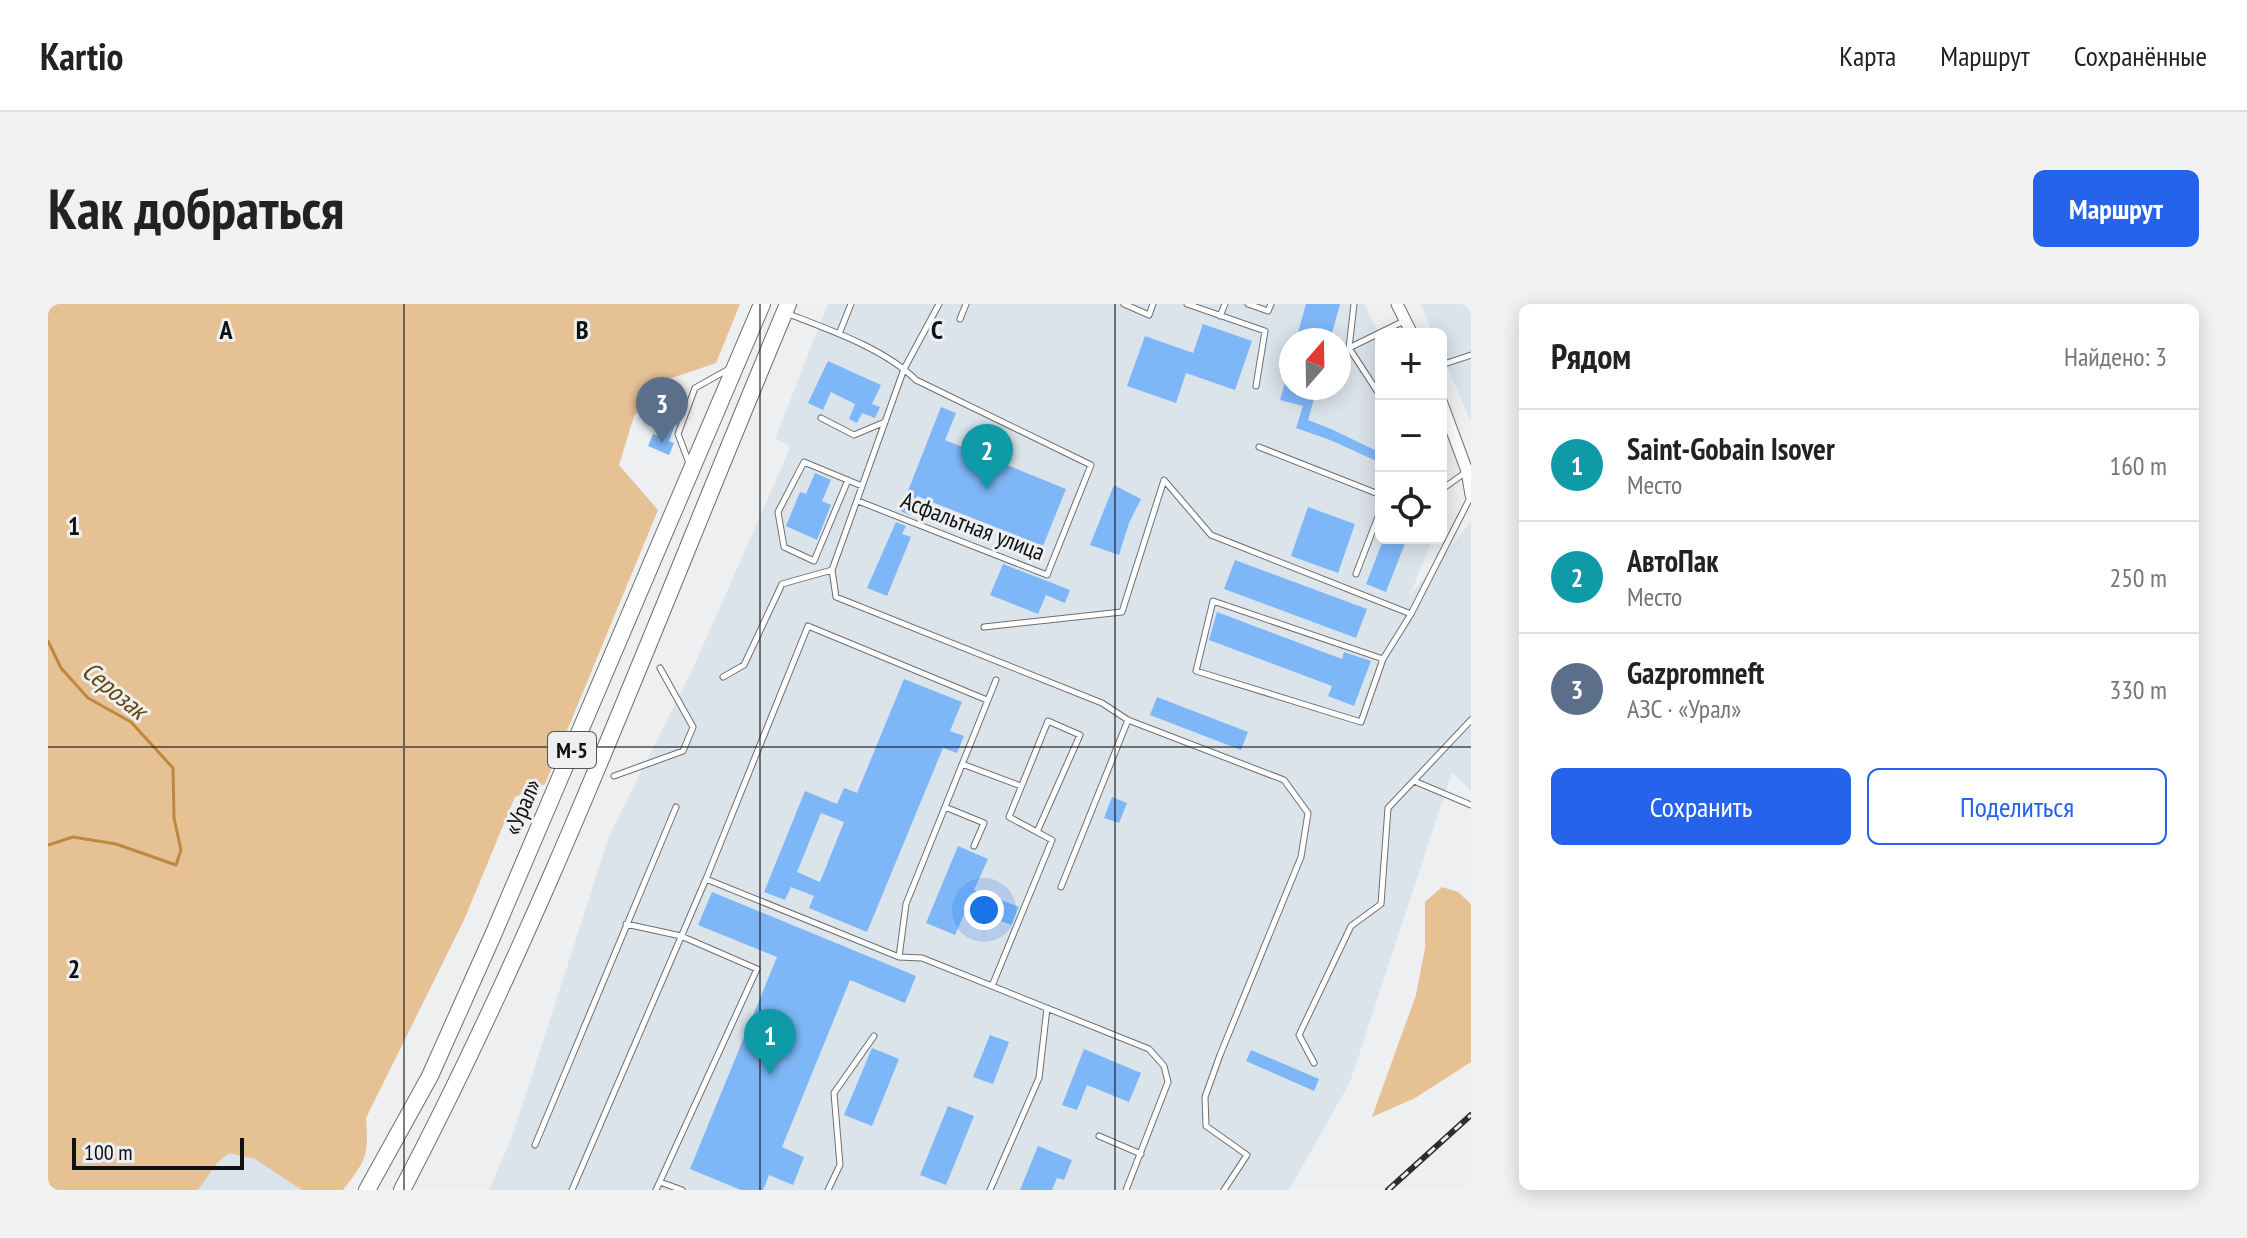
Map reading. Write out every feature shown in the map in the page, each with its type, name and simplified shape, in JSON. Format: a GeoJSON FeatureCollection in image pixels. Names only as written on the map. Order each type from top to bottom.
{"type":"FeatureCollection","features":[{"type":"Feature","properties":{"kind":"main road","name":"«Урал»"},"geometry":{"type":"LineString","coordinates":[[365,1190],[430,1076],[762,304]]}},
{"type":"Feature","properties":{"kind":"main road","name":"М-5"},"geometry":{"type":"LineString","coordinates":[[402,1190],[443,1112],[513,963],[642,660],[786,308]]}},
{"type":"Feature","properties":{"kind":"street"},"geometry":{"type":"LineString","coordinates":[[1397,304],[1409,328]]}},
{"type":"Feature","properties":{"kind":"street"},"geometry":{"type":"LineString","coordinates":[[1447,417],[1467,471],[1471,496]]}},
{"type":"Feature","properties":{"kind":"lane"},"geometry":{"type":"LineString","coordinates":[[839,334],[851,304]]}},
{"type":"Feature","properties":{"kind":"lane"},"geometry":{"type":"LineString","coordinates":[[939,304],[904,369],[832,570],[836,597],[1102,703],[1128,720],[1284,780],[1308,813],[1301,857],[1205,1097],[1206,1126],[1247,1155],[1224,1190]]}},
{"type":"Feature","properties":{"kind":"lane"},"geometry":{"type":"LineString","coordinates":[[960,319],[966,304]]}},
{"type":"Feature","properties":{"kind":"lane"},"geometry":{"type":"LineString","coordinates":[[1124,304],[1149,315],[1153,304]]}},
{"type":"Feature","properties":{"kind":"lane"},"geometry":{"type":"LineString","coordinates":[[1187,304],[1265,331],[1256,386]]}},
{"type":"Feature","properties":{"kind":"lane"},"geometry":{"type":"LineString","coordinates":[[1220,316],[1225,304]]}},
{"type":"Feature","properties":{"kind":"lane"},"geometry":{"type":"LineString","coordinates":[[1248,304],[1268,311],[1271,304]]}},
{"type":"Feature","properties":{"kind":"lane"},"geometry":{"type":"LineString","coordinates":[[1351,330],[1354,304]]}},
{"type":"Feature","properties":{"kind":"lane","name":"Асфальтная улица"},"geometry":{"type":"LineString","coordinates":[[786,308],[904,369],[916,380],[1091,465],[1047,575],[858,501]]}},
{"type":"Feature","properties":{"kind":"lane"},"geometry":{"type":"LineString","coordinates":[[1351,347],[1405,320]]}},
{"type":"Feature","properties":{"kind":"lane"},"geometry":{"type":"LineString","coordinates":[[1351,351],[1375,388]]}},
{"type":"Feature","properties":{"kind":"lane"},"geometry":{"type":"LineString","coordinates":[[1447,363],[1471,355]]}},
{"type":"Feature","properties":{"kind":"lane"},"geometry":{"type":"LineString","coordinates":[[692,471],[678,434],[695,388],[736,365]]}},
{"type":"Feature","properties":{"kind":"lane"},"geometry":{"type":"LineString","coordinates":[[821,418],[854,435],[885,422]]}},
{"type":"Feature","properties":{"kind":"lane"},"geometry":{"type":"LineString","coordinates":[[1259,447],[1375,493]]}},
{"type":"Feature","properties":{"kind":"lane"},"geometry":{"type":"LineString","coordinates":[[848,480],[814,561],[784,547],[778,512],[804,462],[848,480],[862,486]]}},
{"type":"Feature","properties":{"kind":"lane"},"geometry":{"type":"LineString","coordinates":[[1447,486],[1467,471]]}},
{"type":"Feature","properties":{"kind":"lane"},"geometry":{"type":"LineString","coordinates":[[984,627],[1122,612],[1164,480],[1211,535],[1411,614]]}},
{"type":"Feature","properties":{"kind":"lane"},"geometry":{"type":"LineString","coordinates":[[1383,659],[1213,601],[1196,671],[1361,722],[1383,659],[1411,614],[1471,496]]}},
{"type":"Feature","properties":{"kind":"lane"},"geometry":{"type":"LineString","coordinates":[[1356,574],[1375,525]]}},
{"type":"Feature","properties":{"kind":"lane"},"geometry":{"type":"LineString","coordinates":[[723,677],[744,665],[782,584],[832,570]]}},
{"type":"Feature","properties":{"kind":"lane"},"geometry":{"type":"LineString","coordinates":[[572,1190],[706,879],[808,626],[987,700]]}},
{"type":"Feature","properties":{"kind":"lane"},"geometry":{"type":"LineString","coordinates":[[614,776],[683,751],[693,727],[660,668]]}},
{"type":"Feature","properties":{"kind":"lane"},"geometry":{"type":"LineString","coordinates":[[899,957],[906,904],[996,680]]}},
{"type":"Feature","properties":{"kind":"lane"},"geometry":{"type":"LineString","coordinates":[[1061,887],[1128,720]]}},
{"type":"Feature","properties":{"kind":"lane"},"geometry":{"type":"LineString","coordinates":[[1314,1063],[1299,1035],[1351,926],[1381,904],[1388,808],[1471,720]]}},
{"type":"Feature","properties":{"kind":"lane"},"geometry":{"type":"LineString","coordinates":[[992,986],[1052,840],[1037,832],[1009,817],[1048,721],[1080,735],[1037,832]]}},
{"type":"Feature","properties":{"kind":"lane"},"geometry":{"type":"LineString","coordinates":[[962,764],[1021,787]]}},
{"type":"Feature","properties":{"kind":"lane"},"geometry":{"type":"LineString","coordinates":[[1414,781],[1471,805]]}},
{"type":"Feature","properties":{"kind":"lane"},"geometry":{"type":"LineString","coordinates":[[535,1145],[676,807]]}},
{"type":"Feature","properties":{"kind":"lane"},"geometry":{"type":"LineString","coordinates":[[945,807],[984,823],[974,846]]}},
{"type":"Feature","properties":{"kind":"lane"},"geometry":{"type":"LineString","coordinates":[[706,879],[899,957],[922,958],[1149,1049],[1164,1066],[1168,1082],[1126,1190]]}},
{"type":"Feature","properties":{"kind":"lane"},"geometry":{"type":"LineString","coordinates":[[626,924],[681,936],[757,969],[656,1190]]}},
{"type":"Feature","properties":{"kind":"lane"},"geometry":{"type":"LineString","coordinates":[[990,1190],[1039,1078],[1047,1008]]}},
{"type":"Feature","properties":{"kind":"lane"},"geometry":{"type":"LineString","coordinates":[[828,1190],[840,1165],[834,1093],[874,1036]]}},
{"type":"Feature","properties":{"kind":"lane"},"geometry":{"type":"LineString","coordinates":[[1099,1136],[1141,1154]]}},
{"type":"Feature","properties":{"kind":"lane"},"geometry":{"type":"LineString","coordinates":[[660,1182],[682,1190]]}},
{"type":"Feature","properties":{"kind":"shaded area"},"geometry":{"type":"Polygon","coordinates":[[[48,304],[740,304],[716,363],[657,383],[634,416],[619,465],[658,510],[545,784],[515,797],[464,920],[366,1118],[364,1157],[343,1190],[302,1190],[255,1159],[229,1153],[217,1163],[198,1190],[48,1190],[48,304]]]}},
{"type":"Feature","properties":{"kind":"shaded area"},"geometry":{"type":"Polygon","coordinates":[[[828,304],[1364,304],[1376,328],[1375,544],[1431,544],[1410,595],[1471,522],[1471,791],[1452,772],[1350,1082],[1289,1190],[489,1190],[512,1137],[610,834],[695,664],[791,446],[775,439],[828,304]]]}},
{"type":"Feature","properties":{"kind":"shaded area"},"geometry":{"type":"Polygon","coordinates":[[[1421,304],[1471,304],[1471,422],[1447,366],[1447,328],[1431,328],[1421,304]]]}},
{"type":"Feature","properties":{"kind":"shaded area"},"geometry":{"type":"Polygon","coordinates":[[[1442,887],[1458,892],[1471,904],[1471,1062],[1415,1098],[1372,1117],[1416,995],[1425,948],[1425,902],[1442,887]]]}},
{"type":"Feature","properties":{"kind":"shaded area"},"geometry":{"type":"Polygon","coordinates":[[[211,1116],[339,1190],[158,1190],[211,1116]]]}},
{"type":"Feature","properties":{"kind":"building"},"geometry":{"type":"Polygon","coordinates":[[[1306,304],[1340,304],[1333,328],[1299,328],[1306,304]]]}},
{"type":"Feature","properties":{"kind":"building"},"geometry":{"type":"Polygon","coordinates":[[[1203,324],[1252,341],[1235,390],[1186,373],[1176,403],[1127,386],[1145,336],[1193,353],[1203,324]]]}},
{"type":"Feature","properties":{"kind":"building"},"geometry":{"type":"Polygon","coordinates":[[[828,361],[881,385],[872,404],[880,407],[875,418],[862,413],[857,423],[849,419],[855,404],[831,392],[823,410],[808,403],[828,361]]]}},
{"type":"Feature","properties":{"kind":"building"},"geometry":{"type":"Polygon","coordinates":[[[662,398],[682,407],[669,441],[674,443],[669,455],[648,446],[653,434],[658,436],[666,416],[657,412],[662,398]]]}},
{"type":"Feature","properties":{"kind":"building"},"geometry":{"type":"Polygon","coordinates":[[[1280,400],[1314,400],[1308,420],[1375,450],[1375,460],[1296,428],[1303,406],[1280,400]]]}},
{"type":"Feature","properties":{"kind":"building"},"geometry":{"type":"Polygon","coordinates":[[[941,407],[956,413],[945,440],[1066,489],[1043,546],[917,496],[910,515],[900,511],[941,407]]]}},
{"type":"Feature","properties":{"kind":"building"},"geometry":{"type":"Polygon","coordinates":[[[815,473],[831,480],[822,501],[831,505],[817,540],[786,526],[800,492],[806,494],[815,473]]]}},
{"type":"Feature","properties":{"kind":"building"},"geometry":{"type":"Polygon","coordinates":[[[1114,485],[1141,499],[1119,555],[1090,545],[1114,485]]]}},
{"type":"Feature","properties":{"kind":"building"},"geometry":{"type":"Polygon","coordinates":[[[1308,507],[1355,524],[1338,573],[1291,556],[1308,507]]]}},
{"type":"Feature","properties":{"kind":"building"},"geometry":{"type":"Polygon","coordinates":[[[896,522],[906,526],[902,534],[911,537],[887,596],[867,588],[896,522]]]}},
{"type":"Feature","properties":{"kind":"building"},"geometry":{"type":"Polygon","coordinates":[[[1382,544],[1405,544],[1386,592],[1366,584],[1382,544]]]}},
{"type":"Feature","properties":{"kind":"building"},"geometry":{"type":"Polygon","coordinates":[[[1235,560],[1367,609],[1356,638],[1224,589],[1235,560]]]}},
{"type":"Feature","properties":{"kind":"building"},"geometry":{"type":"Polygon","coordinates":[[[1003,564],[1070,590],[1065,603],[1046,595],[1038,614],[990,595],[1003,564]]]}},
{"type":"Feature","properties":{"kind":"building"},"geometry":{"type":"Polygon","coordinates":[[[1217,612],[1342,659],[1344,652],[1371,661],[1354,706],[1328,696],[1332,686],[1209,640],[1217,612]]]}},
{"type":"Feature","properties":{"kind":"building"},"geometry":{"type":"Polygon","coordinates":[[[904,679],[962,702],[950,731],[964,736],[957,753],[943,748],[867,932],[809,908],[814,896],[791,887],[785,900],[764,892],[805,791],[837,804],[844,788],[857,793],[904,679]],[[821,813],[797,872],[820,882],[844,822],[821,813]]]}},
{"type":"Feature","properties":{"kind":"building"},"geometry":{"type":"Polygon","coordinates":[[[1157,697],[1248,732],[1241,750],[1150,715],[1157,697]]]}},
{"type":"Feature","properties":{"kind":"building"},"geometry":{"type":"Polygon","coordinates":[[[1112,797],[1127,803],[1119,823],[1104,818],[1112,797]]]}},
{"type":"Feature","properties":{"kind":"building"},"geometry":{"type":"Polygon","coordinates":[[[958,846],[988,859],[974,890],[1019,907],[1011,925],[967,908],[955,935],[926,923],[958,846]]]}},
{"type":"Feature","properties":{"kind":"building"},"geometry":{"type":"Polygon","coordinates":[[[712,892],[916,976],[905,1003],[850,980],[782,1147],[804,1157],[793,1185],[769,1175],[763,1190],[741,1190],[690,1169],[777,957],[698,925],[712,892]]]}},
{"type":"Feature","properties":{"kind":"building"},"geometry":{"type":"Polygon","coordinates":[[[990,1035],[1009,1042],[993,1084],[973,1077],[990,1035]]]}},
{"type":"Feature","properties":{"kind":"building"},"geometry":{"type":"Polygon","coordinates":[[[872,1048],[899,1059],[872,1126],[844,1115],[872,1048]]]}},
{"type":"Feature","properties":{"kind":"building"},"geometry":{"type":"Polygon","coordinates":[[[1084,1049],[1141,1073],[1129,1102],[1087,1085],[1077,1110],[1062,1105],[1084,1049]]]}},
{"type":"Feature","properties":{"kind":"building"},"geometry":{"type":"Polygon","coordinates":[[[1251,1050],[1319,1079],[1314,1091],[1246,1061],[1251,1050]]]}},
{"type":"Feature","properties":{"kind":"building"},"geometry":{"type":"Polygon","coordinates":[[[948,1106],[974,1116],[946,1185],[920,1175],[948,1106]]]}},
{"type":"Feature","properties":{"kind":"building"},"geometry":{"type":"Polygon","coordinates":[[[1038,1146],[1072,1160],[1064,1180],[1057,1178],[1052,1190],[1020,1190],[1038,1146]]]}},
{"type":"Feature","properties":{"kind":"waterway","name":"Серозак"},"geometry":{"type":"LineString","coordinates":[[48,641],[61,668],[88,698],[131,722],[173,768],[174,818],[181,850],[176,865],[116,844],[73,837],[48,845]]}},
{"type":"Feature","properties":{"kind":"railway"},"geometry":{"type":"LineString","coordinates":[[1388,1190],[1471,1115]]}},
{"type":"Feature","properties":{"kind":"place","name":"Gazpromneft"},"geometry":{"type":"Point","coordinates":[662,443]}},
{"type":"Feature","properties":{"kind":"place","name":"АвтоПак"},"geometry":{"type":"Point","coordinates":[987,490]}},
{"type":"Feature","properties":{"kind":"place","name":"Saint-Gobain Isover"},"geometry":{"type":"Point","coordinates":[770,1075]}}]}
